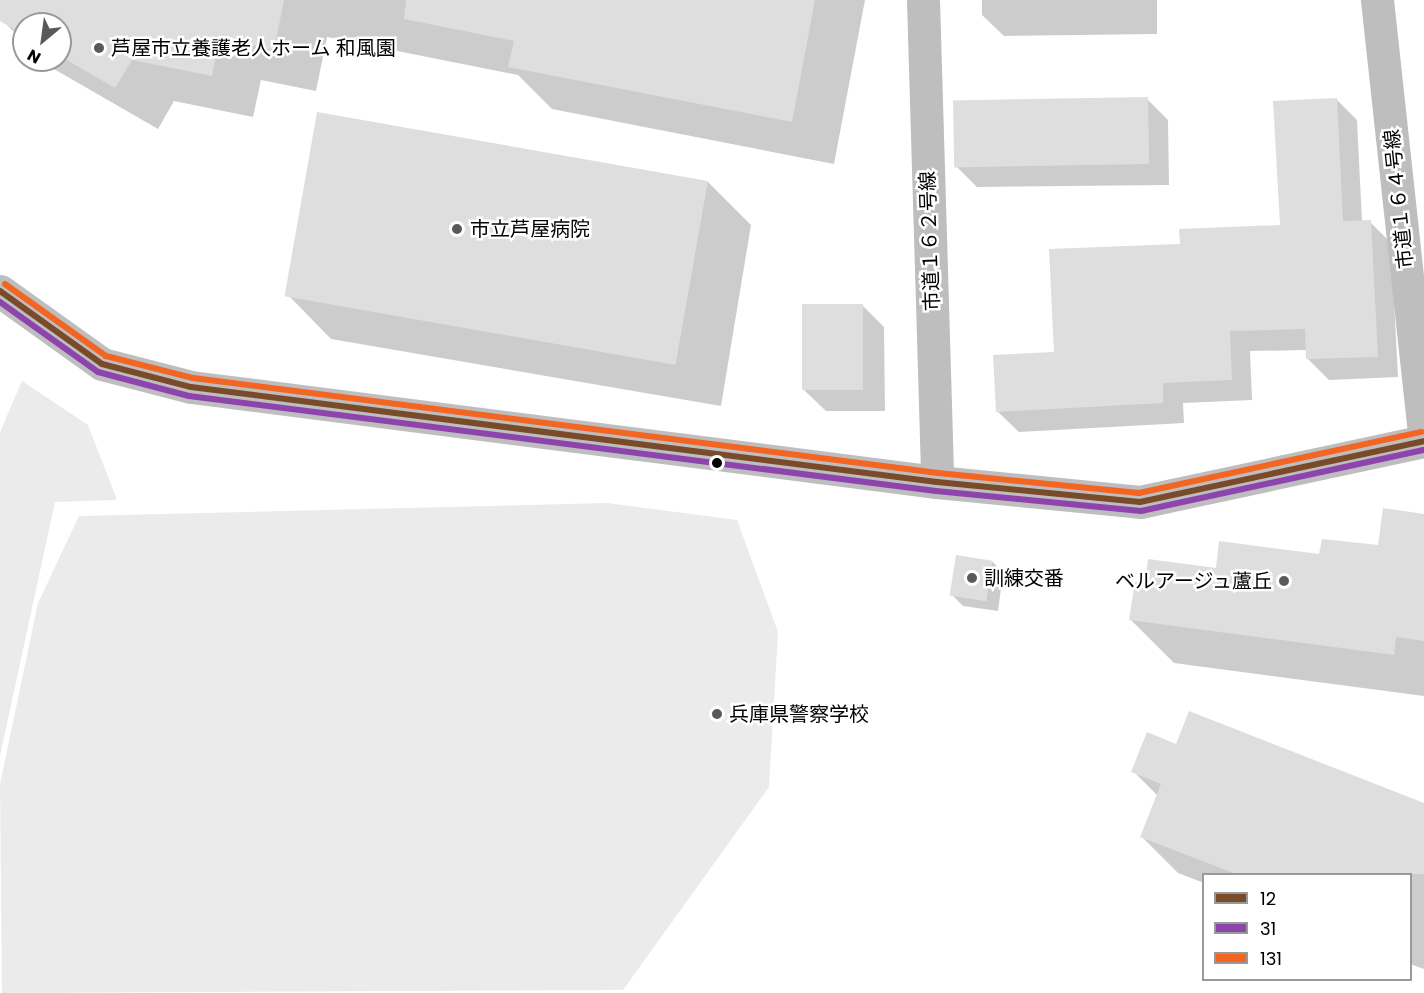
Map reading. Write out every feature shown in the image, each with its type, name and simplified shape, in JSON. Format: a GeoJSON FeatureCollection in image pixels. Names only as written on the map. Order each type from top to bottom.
{"type":"FeatureCollection","features":[{"type":"Feature","properties":{"kind":"street","name":"市道１６２号線"},"geometry":{"type":"LineString","coordinates":[[923,0],[937,482]]}},
{"type":"Feature","properties":{"kind":"street","name":"市道１６４号線"},"geometry":{"type":"LineString","coordinates":[[1377,0],[1424,434]]}},
{"type":"Feature","properties":{"kind":"street"},"geometry":{"type":"LineString","coordinates":[[0,291],[102,364],[190,387],[937,482],[1140,502],[1424,441]]}},
{"type":"Feature","properties":{"kind":"shaded area"},"geometry":{"type":"Polygon","coordinates":[[[22,381],[88,425],[117,500],[55,502],[0,756],[0,432],[22,381]]]}},
{"type":"Feature","properties":{"kind":"shaded area"},"geometry":{"type":"Polygon","coordinates":[[[607,503],[737,520],[778,632],[769,787],[623,990],[2,993],[0,784],[38,603],[79,516],[607,503]]]}},
{"type":"Feature","properties":{"kind":"building"},"geometry":{"type":"Polygon","coordinates":[[[0,0],[284,0],[274,50],[219,38],[212,76],[132,60],[115,88],[72,63],[72,12],[12,12],[12,28],[0,21],[0,0]]]}},
{"type":"Feature","properties":{"kind":"building"},"geometry":{"type":"Polygon","coordinates":[[[406,0],[815,0],[792,122],[508,67],[514,41],[404,19],[406,0]]]}},
{"type":"Feature","properties":{"kind":"building"},"geometry":{"type":"Polygon","coordinates":[[[1148,97],[1149,164],[954,167],[953,100],[1148,97]]]}},
{"type":"Feature","properties":{"kind":"building"},"geometry":{"type":"Polygon","coordinates":[[[1337,98],[1343,221],[1371,220],[1378,357],[1306,359],[1305,329],[1230,331],[1232,380],[1163,383],[1163,403],[996,412],[993,355],[1054,352],[1049,249],[1180,244],[1179,229],[1280,225],[1273,101],[1337,98]]]}},
{"type":"Feature","properties":{"kind":"building"},"geometry":{"type":"Polygon","coordinates":[[[317,112],[708,181],[675,365],[285,296],[317,112]]]}},
{"type":"Feature","properties":{"kind":"building"},"geometry":{"type":"Polygon","coordinates":[[[802,304],[863,304],[863,390],[802,390],[802,304]]]}},
{"type":"Feature","properties":{"kind":"building","name":"ベルアージュ蘆丘"},"geometry":{"type":"Polygon","coordinates":[[[1383,508],[1424,514],[1424,641],[1396,637],[1394,655],[1129,620],[1135,582],[1145,583],[1148,559],[1216,568],[1219,541],[1319,554],[1322,539],[1378,545],[1383,508]]]}},
{"type":"Feature","properties":{"kind":"building","name":"訓練交番"},"geometry":{"type":"Polygon","coordinates":[[[956,555],[993,561],[986,601],[950,595],[956,555]]]}},
{"type":"Feature","properties":{"kind":"building"},"geometry":{"type":"Polygon","coordinates":[[[1189,711],[1424,803],[1424,874],[1233,873],[1140,837],[1161,784],[1131,772],[1147,732],[1176,744],[1189,711]]]}},
{"type":"Feature","properties":{"kind":"transit line","name":"131"},"geometry":{"type":"LineString","coordinates":[[5,284],[106,356],[193,378],[938,473],[1139,493],[1422,432]]}},
{"type":"Feature","properties":{"kind":"transit line","name":"12"},"geometry":{"type":"LineString","coordinates":[[0,291],[102,364],[191,387],[937,482],[1140,502],[1424,441]]}},
{"type":"Feature","properties":{"kind":"transit line","name":"31"},"geometry":{"type":"LineString","coordinates":[[0,302],[98,372],[189,396],[936,491],[1141,511],[1424,450]]}},
{"type":"Feature","properties":{"kind":"place","name":"芦屋市立養護老人ホーム 和風園"},"geometry":{"type":"Point","coordinates":[99,48]}},
{"type":"Feature","properties":{"kind":"place","name":"市立芦屋病院"},"geometry":{"type":"Point","coordinates":[457,229]}},
{"type":"Feature","properties":{"kind":"place","name":"訓練交番"},"geometry":{"type":"Point","coordinates":[972,578]}},
{"type":"Feature","properties":{"kind":"place","name":"ベルアージュ蘆丘"},"geometry":{"type":"Point","coordinates":[1284,581]}},
{"type":"Feature","properties":{"kind":"place","name":"兵庫県警察学校"},"geometry":{"type":"Point","coordinates":[717,714]}}]}
